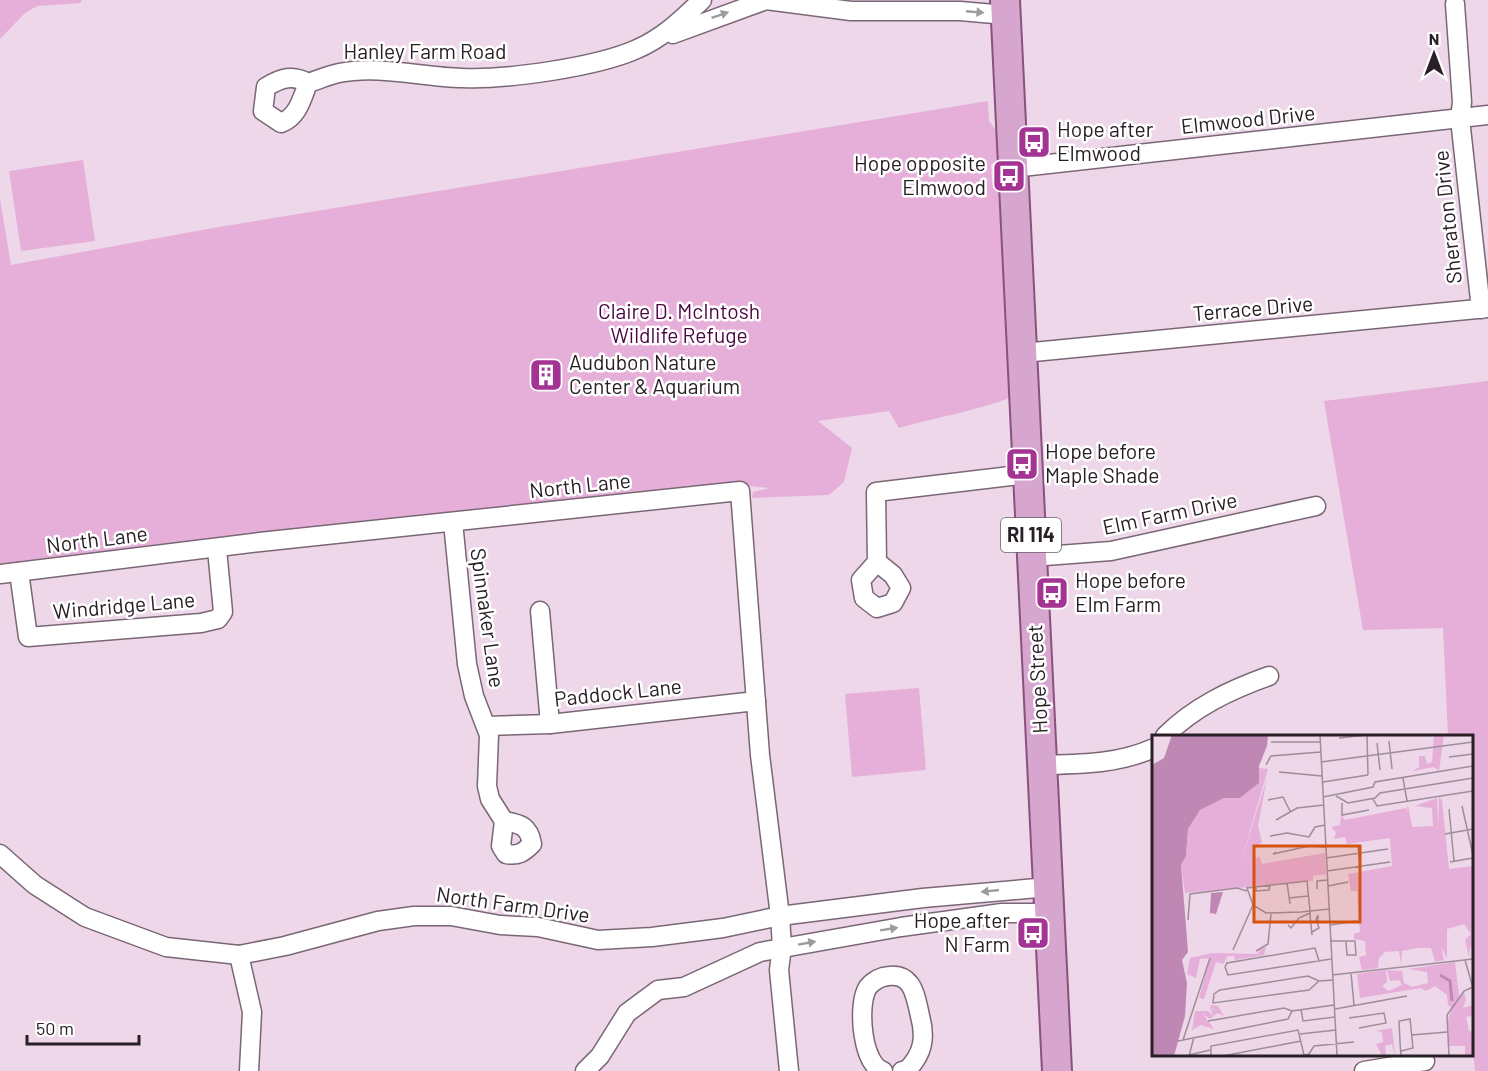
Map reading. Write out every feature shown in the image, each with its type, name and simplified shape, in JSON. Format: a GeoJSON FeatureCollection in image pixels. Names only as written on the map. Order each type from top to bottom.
{"type":"FeatureCollection","features":[{"type":"Feature","properties":{"kind":"main road","name":"Hope Street"},"geometry":{"type":"LineString","coordinates":[[1005,7],[1057,1071]]}},
{"type":"Feature","properties":{"kind":"street","name":"Hanley Farm Road"},"geometry":{"type":"LineString","coordinates":[[646,45],[685,18],[702,0]]}},
{"type":"Feature","properties":{"kind":"street","name":"Hanley Farm Road"},"geometry":{"type":"LineString","coordinates":[[308,83],[338,73],[365,71],[464,79],[611,60],[766,0],[850,5],[935,6],[960,10],[1005,7]]}},
{"type":"Feature","properties":{"kind":"street","name":"Sheraton Drive"},"geometry":{"type":"LineString","coordinates":[[1455,4],[1462,102],[1460,119],[1485,309]]}},
{"type":"Feature","properties":{"kind":"street","name":"Elmwood Drive"},"geometry":{"type":"LineString","coordinates":[[1013,168],[1488,115]]}},
{"type":"Feature","properties":{"kind":"street","name":"Terrace Drive"},"geometry":{"type":"LineString","coordinates":[[1023,353],[1485,309]]}},
{"type":"Feature","properties":{"kind":"street"},"geometry":{"type":"LineString","coordinates":[[877,562],[876,492],[1028,474]]}},
{"type":"Feature","properties":{"kind":"street","name":"North Lane"},"geometry":{"type":"LineString","coordinates":[[0,574],[740,491],[756,701],[780,916],[782,947],[779,970],[789,1071]]}},
{"type":"Feature","properties":{"kind":"street","name":"Elm Farm Drive"},"geometry":{"type":"LineString","coordinates":[[1032,557],[1111,551],[1316,506]]}},
{"type":"Feature","properties":{"kind":"street","name":"Spinnaker Lane"},"geometry":{"type":"LineString","coordinates":[[453,522],[467,664],[474,696],[489,735],[489,794],[504,821]]}},
{"type":"Feature","properties":{"kind":"street","name":"Windridge Lane"},"geometry":{"type":"LineString","coordinates":[[19,572],[28,637],[201,623],[218,618],[223,612],[217,549]]}},
{"type":"Feature","properties":{"kind":"street"},"geometry":{"type":"LineString","coordinates":[[540,611],[550,723]]}},
{"type":"Feature","properties":{"kind":"street"},"geometry":{"type":"LineString","coordinates":[[1166,735],[1177,723],[1228,691],[1269,676]]}},
{"type":"Feature","properties":{"kind":"street","name":"Paddock Lane"},"geometry":{"type":"LineString","coordinates":[[486,726],[550,723],[756,701]]}},
{"type":"Feature","properties":{"kind":"street"},"geometry":{"type":"LineString","coordinates":[[1043,765],[1113,761],[1132,758],[1152,749]]}},
{"type":"Feature","properties":{"kind":"street","name":"North Farm Drive"},"geometry":{"type":"LineString","coordinates":[[0,854],[35,885],[85,917],[165,947],[238,955],[285,946],[378,921],[414,916],[451,916],[500,925],[538,927],[598,940],[652,937],[723,928],[780,916],[923,898],[1049,900]]}},
{"type":"Feature","properties":{"kind":"street"},"geometry":{"type":"LineString","coordinates":[[585,1071],[600,1056],[627,1013],[658,990],[684,987],[760,952],[892,928],[1002,913],[1049,900]]}},
{"type":"Feature","properties":{"kind":"street"},"geometry":{"type":"LineString","coordinates":[[238,955],[252,1012],[249,1071]]}},
{"type":"Feature","properties":{"kind":"street"},"geometry":{"type":"LineString","coordinates":[[883,1071],[871,1061],[868,1053],[862,1007],[866,989],[878,978],[894,975],[906,979],[914,988],[924,1030],[921,1053],[906,1070],[902,1071]]}},
{"type":"Feature","properties":{"kind":"street"},"geometry":{"type":"LineString","coordinates":[[1364,1071],[1425,1061]]}},
{"type":"Feature","properties":{"kind":"green space"},"geometry":{"type":"Polygon","coordinates":[[[0,0],[82,0],[80,3],[37,6],[25,13],[0,39],[0,0]]]}},
{"type":"Feature","properties":{"kind":"green space","name":"Claire D. McIntosh Wildlife Refuge"},"geometry":{"type":"Polygon","coordinates":[[[988,101],[989,121],[1002,139],[1001,159],[991,164],[992,181],[998,183],[1012,397],[899,428],[889,411],[818,421],[852,448],[844,482],[829,495],[752,498],[753,492],[770,488],[749,486],[746,483],[0,574],[0,199],[11,265],[213,228],[988,101]]]}},
{"type":"Feature","properties":{"kind":"green space"},"geometry":{"type":"Polygon","coordinates":[[[83,160],[95,241],[21,251],[9,171],[83,160]]]}},
{"type":"Feature","properties":{"kind":"green space"},"geometry":{"type":"Polygon","coordinates":[[[1488,381],[1488,1071],[1475,1071],[1473,1052],[1473,735],[1448,735],[1443,628],[1363,630],[1324,401],[1488,381]]]}},
{"type":"Feature","properties":{"kind":"green space"},"geometry":{"type":"Polygon","coordinates":[[[919,688],[926,770],[852,777],[845,694],[919,688]]]}},
{"type":"Feature","properties":{"kind":"place","name":"Hope after Elmwood"},"geometry":{"type":"Point","coordinates":[1034,142]}},
{"type":"Feature","properties":{"kind":"place","name":"Hope opposite Elmwood"},"geometry":{"type":"Point","coordinates":[1009,176]}},
{"type":"Feature","properties":{"kind":"place","name":"Audubon Nature Center & Aquarium"},"geometry":{"type":"Point","coordinates":[546,375]}},
{"type":"Feature","properties":{"kind":"place","name":"Hope before Maple Shade"},"geometry":{"type":"Point","coordinates":[1022,464]}},
{"type":"Feature","properties":{"kind":"place","name":"Hope before Elm Farm"},"geometry":{"type":"Point","coordinates":[1052,593]}},
{"type":"Feature","properties":{"kind":"place","name":"Hope after N Farm"},"geometry":{"type":"Point","coordinates":[1033,933]}}]}
